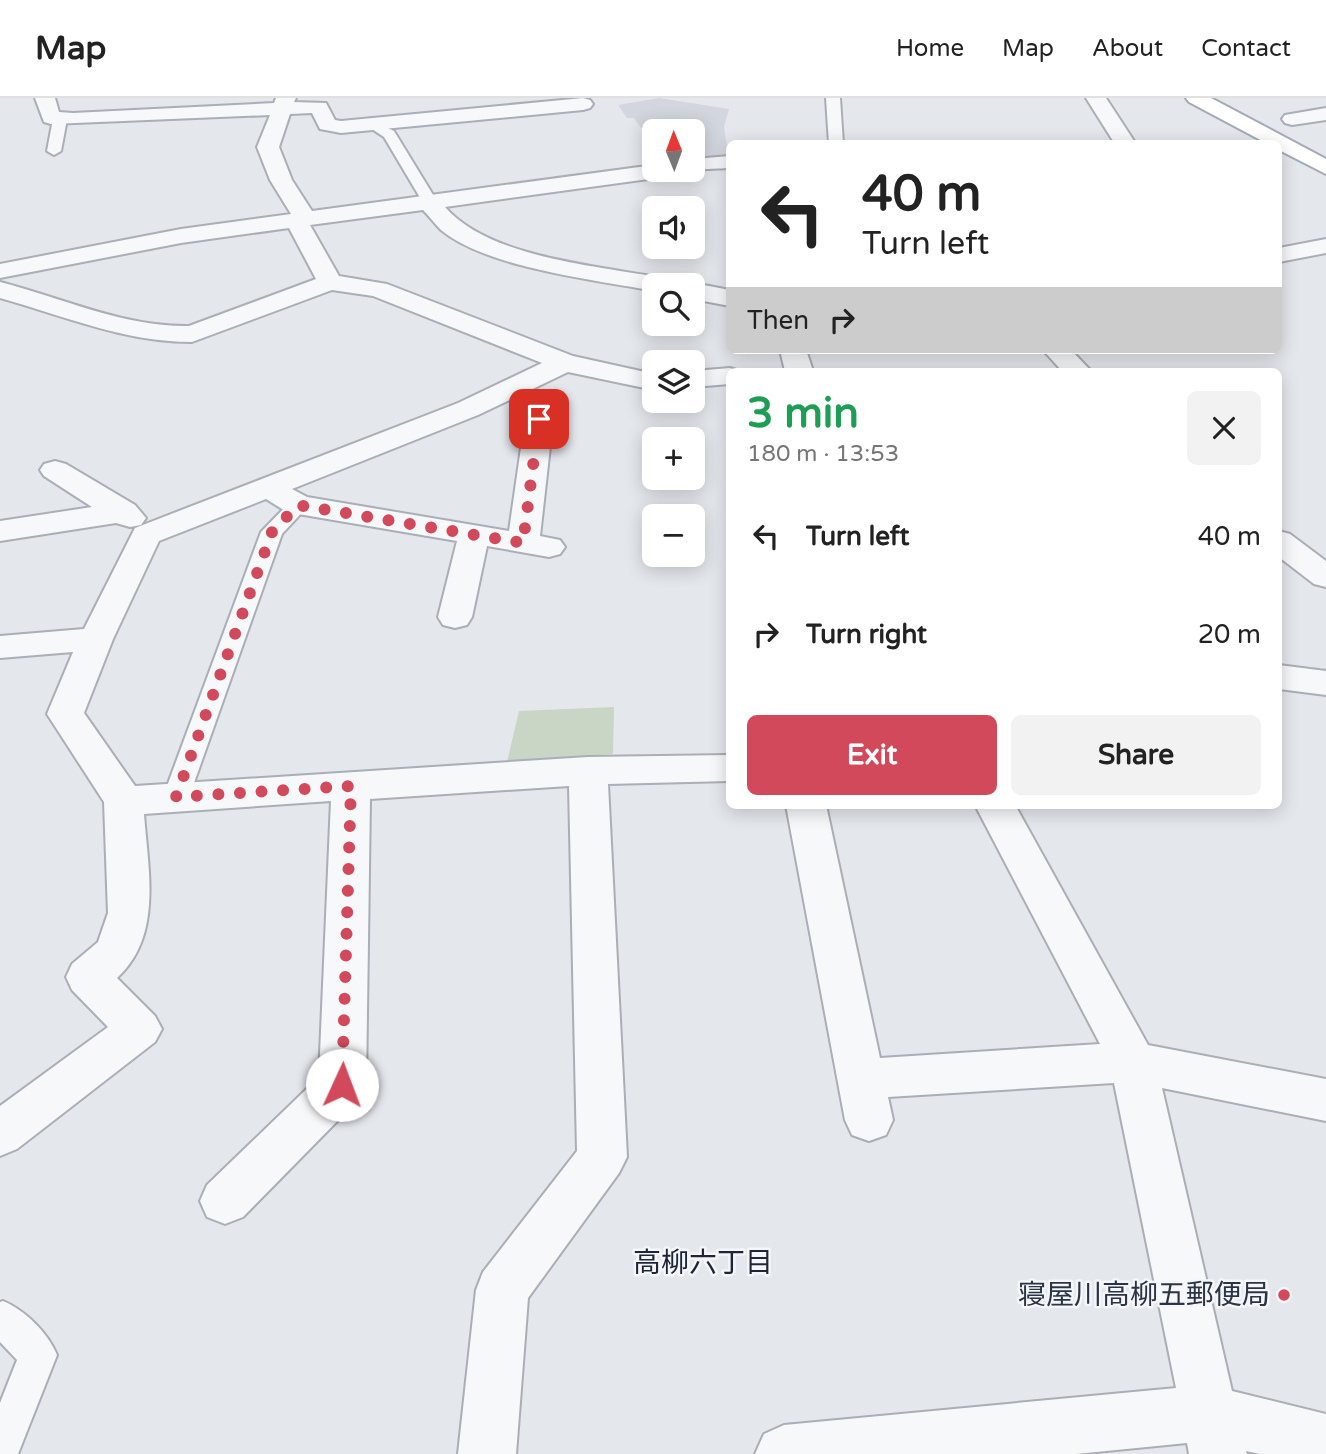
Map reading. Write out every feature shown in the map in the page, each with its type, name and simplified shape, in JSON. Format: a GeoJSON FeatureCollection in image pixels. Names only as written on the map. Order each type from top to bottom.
{"type":"FeatureCollection","features":[{"type":"Feature","properties":{"kind":"main road"},"geometry":{"type":"LineString","coordinates":[[1196,98],[1276,140]]}},
{"type":"Feature","properties":{"kind":"main road"},"geometry":{"type":"LineString","coordinates":[[1273,108],[1326,138]]}},
{"type":"Feature","properties":{"kind":"main road"},"geometry":{"type":"LineString","coordinates":[[1282,143],[1326,169]]}},
{"type":"Feature","properties":{"kind":"street"},"geometry":{"type":"LineString","coordinates":[[45,98],[51,118],[60,119],[284,103],[319,107],[327,125],[373,125],[583,104]]}},
{"type":"Feature","properties":{"kind":"street"},"geometry":{"type":"LineString","coordinates":[[1096,98],[1123,140]]}},
{"type":"Feature","properties":{"kind":"street"},"geometry":{"type":"LineString","coordinates":[[1292,119],[1326,113],[1316,98]]}},
{"type":"Feature","properties":{"kind":"street"},"geometry":{"type":"LineString","coordinates":[[284,103],[268,147],[330,282]]}},
{"type":"Feature","properties":{"kind":"street"},"geometry":{"type":"LineString","coordinates":[[705,165],[726,162]]}},
{"type":"Feature","properties":{"kind":"street"},"geometry":{"type":"LineString","coordinates":[[0,271],[181,236],[642,173]]}},
{"type":"Feature","properties":{"kind":"street"},"geometry":{"type":"LineString","coordinates":[[430,203],[450,226],[484,245],[579,269],[642,281]]}},
{"type":"Feature","properties":{"kind":"street"},"geometry":{"type":"LineString","coordinates":[[1284,248],[1326,246]]}},
{"type":"Feature","properties":{"kind":"street"},"geometry":{"type":"LineString","coordinates":[[0,290],[129,329],[173,336],[192,334],[330,282],[378,289],[565,363],[642,379]]}},
{"type":"Feature","properties":{"kind":"street"},"geometry":{"type":"LineString","coordinates":[[705,293],[726,297]]}},
{"type":"Feature","properties":{"kind":"street"},"geometry":{"type":"LineString","coordinates":[[1059,354],[1074,368]]}},
{"type":"Feature","properties":{"kind":"street"},"geometry":{"type":"LineString","coordinates":[[0,531],[135,523],[283,496],[565,363]]}},
{"type":"Feature","properties":{"kind":"street"},"geometry":{"type":"LineString","coordinates":[[705,378],[726,376]]}},
{"type":"Feature","properties":{"kind":"street"},"geometry":{"type":"LineString","coordinates":[[283,496],[536,545],[539,419]]}},
{"type":"Feature","properties":{"kind":"street"},"geometry":{"type":"LineString","coordinates":[[55,470],[135,523]]}},
{"type":"Feature","properties":{"kind":"street"},"geometry":{"type":"LineString","coordinates":[[0,1134],[139,1029],[88,977],[116,952],[129,913],[124,801],[65,714],[96,639],[135,523]]}},
{"type":"Feature","properties":{"kind":"street"},"geometry":{"type":"LineString","coordinates":[[455,617],[474,535]]}},
{"type":"Feature","properties":{"kind":"street"},"geometry":{"type":"LineString","coordinates":[[1301,549],[1326,577]]}},
{"type":"Feature","properties":{"kind":"street"},"geometry":{"type":"LineString","coordinates":[[0,647],[96,639]]}},
{"type":"Feature","properties":{"kind":"street"},"geometry":{"type":"LineString","coordinates":[[1282,677],[1326,683]]}},
{"type":"Feature","properties":{"kind":"street"},"geometry":{"type":"LineString","coordinates":[[124,801],[588,771],[726,768]]}},
{"type":"Feature","properties":{"kind":"street"},"geometry":{"type":"LineString","coordinates":[[487,1454],[502,1290],[602,1157],[588,771]]}},
{"type":"Feature","properties":{"kind":"street"},"geometry":{"type":"LineString","coordinates":[[225,1201],[342,1085],[351,786]]}},
{"type":"Feature","properties":{"kind":"street"},"geometry":{"type":"LineString","coordinates":[[807,809],[865,1099],[1133,1062],[1326,1100]]}},
{"type":"Feature","properties":{"kind":"street"},"geometry":{"type":"LineString","coordinates":[[997,809],[1133,1062],[1213,1434]]}},
{"type":"Feature","properties":{"kind":"street"},"geometry":{"type":"LineString","coordinates":[[784,1454],[1213,1434],[1326,1442]]}},
{"type":"Feature","properties":{"kind":"lane"},"geometry":{"type":"LineString","coordinates":[[833,98],[836,140]]}},
{"type":"Feature","properties":{"kind":"lane"},"geometry":{"type":"LineString","coordinates":[[54,151],[60,119]]}},
{"type":"Feature","properties":{"kind":"lane"},"geometry":{"type":"LineString","coordinates":[[373,125],[388,134],[430,203]]}},
{"type":"Feature","properties":{"kind":"lane"},"geometry":{"type":"LineString","coordinates":[[176,797],[283,496]]}},
{"type":"Feature","properties":{"kind":"lane"},"geometry":{"type":"LineString","coordinates":[[0,1451],[38,1355],[3,1320]]}},
{"type":"Feature","properties":{"kind":"shaded area"},"geometry":{"type":"Polygon","coordinates":[[[659,98],[729,109],[724,127],[726,154],[705,158],[705,119],[642,119],[641,128],[634,118],[627,118],[618,105],[659,98]]]}},
{"type":"Feature","properties":{"kind":"green space"},"geometry":{"type":"Polygon","coordinates":[[[614,707],[613,754],[507,762],[519,711],[614,707]]]}},
{"type":"Feature","properties":{"kind":"place","name":"寝屋川高柳五郵便局"},"geometry":{"type":"Point","coordinates":[1284,1295]}},
{"type":"Feature","properties":{"kind":"district","name":"高柳六丁目"},"geometry":{"type":"Point","coordinates":[703,1263]}},
{"type":"Feature","properties":{"kind":"route"},"geometry":{"type":"LineString","coordinates":[[342,1085],[351,786],[176,797],[272,532],[298,505],[523,543],[539,419]]}}]}
